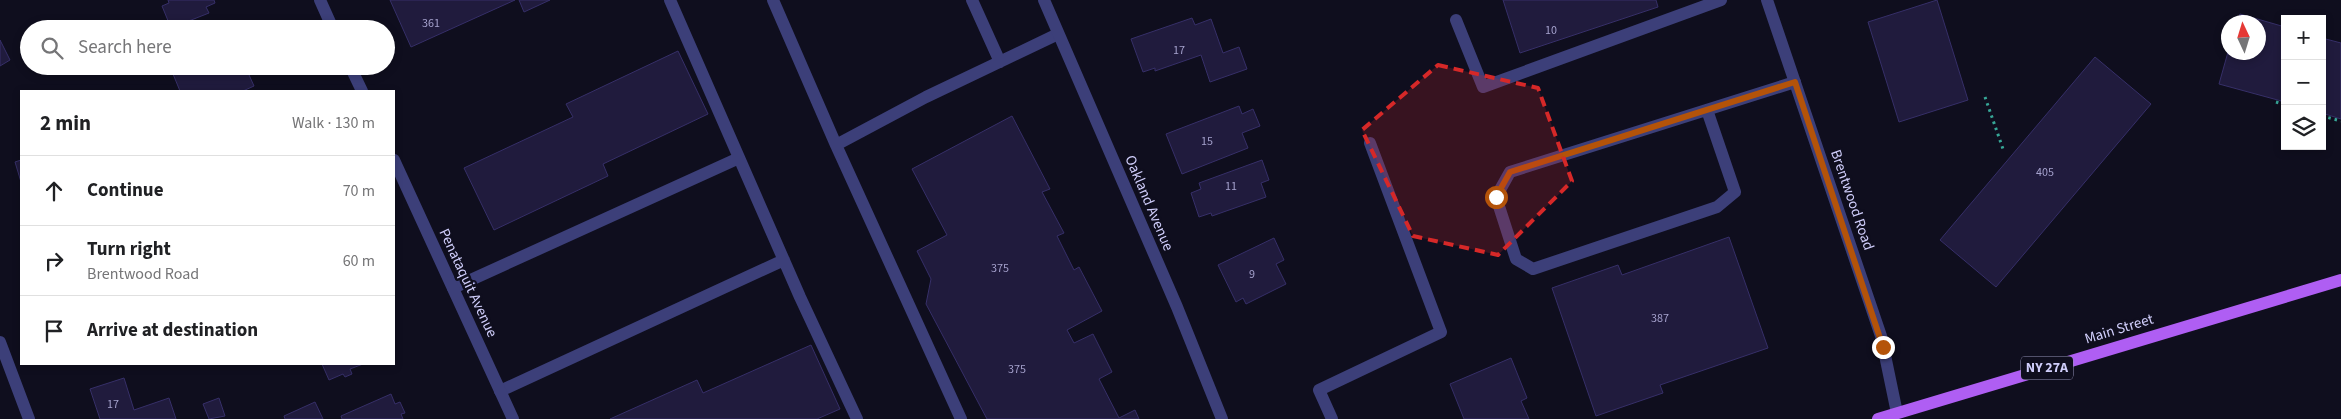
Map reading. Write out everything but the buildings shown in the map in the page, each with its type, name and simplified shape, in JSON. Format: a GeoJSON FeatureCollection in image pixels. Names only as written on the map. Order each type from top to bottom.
{"type":"FeatureCollection","features":[{"type":"Feature","properties":{"kind":"main road","name":"Main Street"},"geometry":{"type":"LineString","coordinates":[[1878,419],[1898,416],[2341,280]]}},
{"type":"Feature","properties":{"kind":"street"},"geometry":{"type":"LineString","coordinates":[[320,0],[329,20]]}},
{"type":"Feature","properties":{"kind":"street"},"geometry":{"type":"LineString","coordinates":[[670,0],[784,260],[857,419]]}},
{"type":"Feature","properties":{"kind":"street"},"geometry":{"type":"LineString","coordinates":[[773,0],[836,145],[961,419]]}},
{"type":"Feature","properties":{"kind":"street"},"geometry":{"type":"LineString","coordinates":[[972,0],[1000,62]]}},
{"type":"Feature","properties":{"kind":"street","name":"Oakland Avenue"},"geometry":{"type":"LineString","coordinates":[[1044,0],[1173,298],[1222,419]]}},
{"type":"Feature","properties":{"kind":"street"},"geometry":{"type":"LineString","coordinates":[[1456,20],[1483,86],[1721,0]]}},
{"type":"Feature","properties":{"kind":"street","name":"Brentwood Road"},"geometry":{"type":"LineString","coordinates":[[1767,0],[1881,336],[1898,416]]}},
{"type":"Feature","properties":{"kind":"street"},"geometry":{"type":"LineString","coordinates":[[836,145],[926,97],[1058,34]]}},
{"type":"Feature","properties":{"kind":"street"},"geometry":{"type":"LineString","coordinates":[[354,75],[362,90]]}},
{"type":"Feature","properties":{"kind":"street"},"geometry":{"type":"LineString","coordinates":[[1707,110],[1734,192],[1718,207],[1533,269],[1516,259],[1496,197],[1510,172],[1795,82]]}},
{"type":"Feature","properties":{"kind":"street"},"geometry":{"type":"LineString","coordinates":[[1332,419],[1319,390],[1440,332],[1370,143]]}},
{"type":"Feature","properties":{"kind":"street"},"geometry":{"type":"LineString","coordinates":[[453,288],[739,158]]}},
{"type":"Feature","properties":{"kind":"street","name":"Penataquit Avenue"},"geometry":{"type":"LineString","coordinates":[[395,162],[513,419]]}},
{"type":"Feature","properties":{"kind":"street"},"geometry":{"type":"LineString","coordinates":[[500,391],[784,260]]}},
{"type":"Feature","properties":{"kind":"street"},"geometry":{"type":"LineString","coordinates":[[0,342],[28,419]]}},
{"type":"Feature","properties":{"kind":"path"},"geometry":{"type":"LineString","coordinates":[[1985,97],[2003,148]]}},
{"type":"Feature","properties":{"kind":"path"},"geometry":{"type":"LineString","coordinates":[[2276,102],[2281,104]]}},
{"type":"Feature","properties":{"kind":"path"},"geometry":{"type":"LineString","coordinates":[[2326,117],[2341,121]]}},
{"type":"Feature","properties":{"kind":"highlighted area"},"geometry":{"type":"Polygon","coordinates":[[[1438,65],[1538,88],[1572,181],[1498,255],[1413,236],[1362,130],[1438,65]]]}},
{"type":"Feature","properties":{"kind":"route"},"geometry":{"type":"LineString","coordinates":[[1496,197],[1510,172],[1795,82],[1881,336],[1883,347]]}}]}
